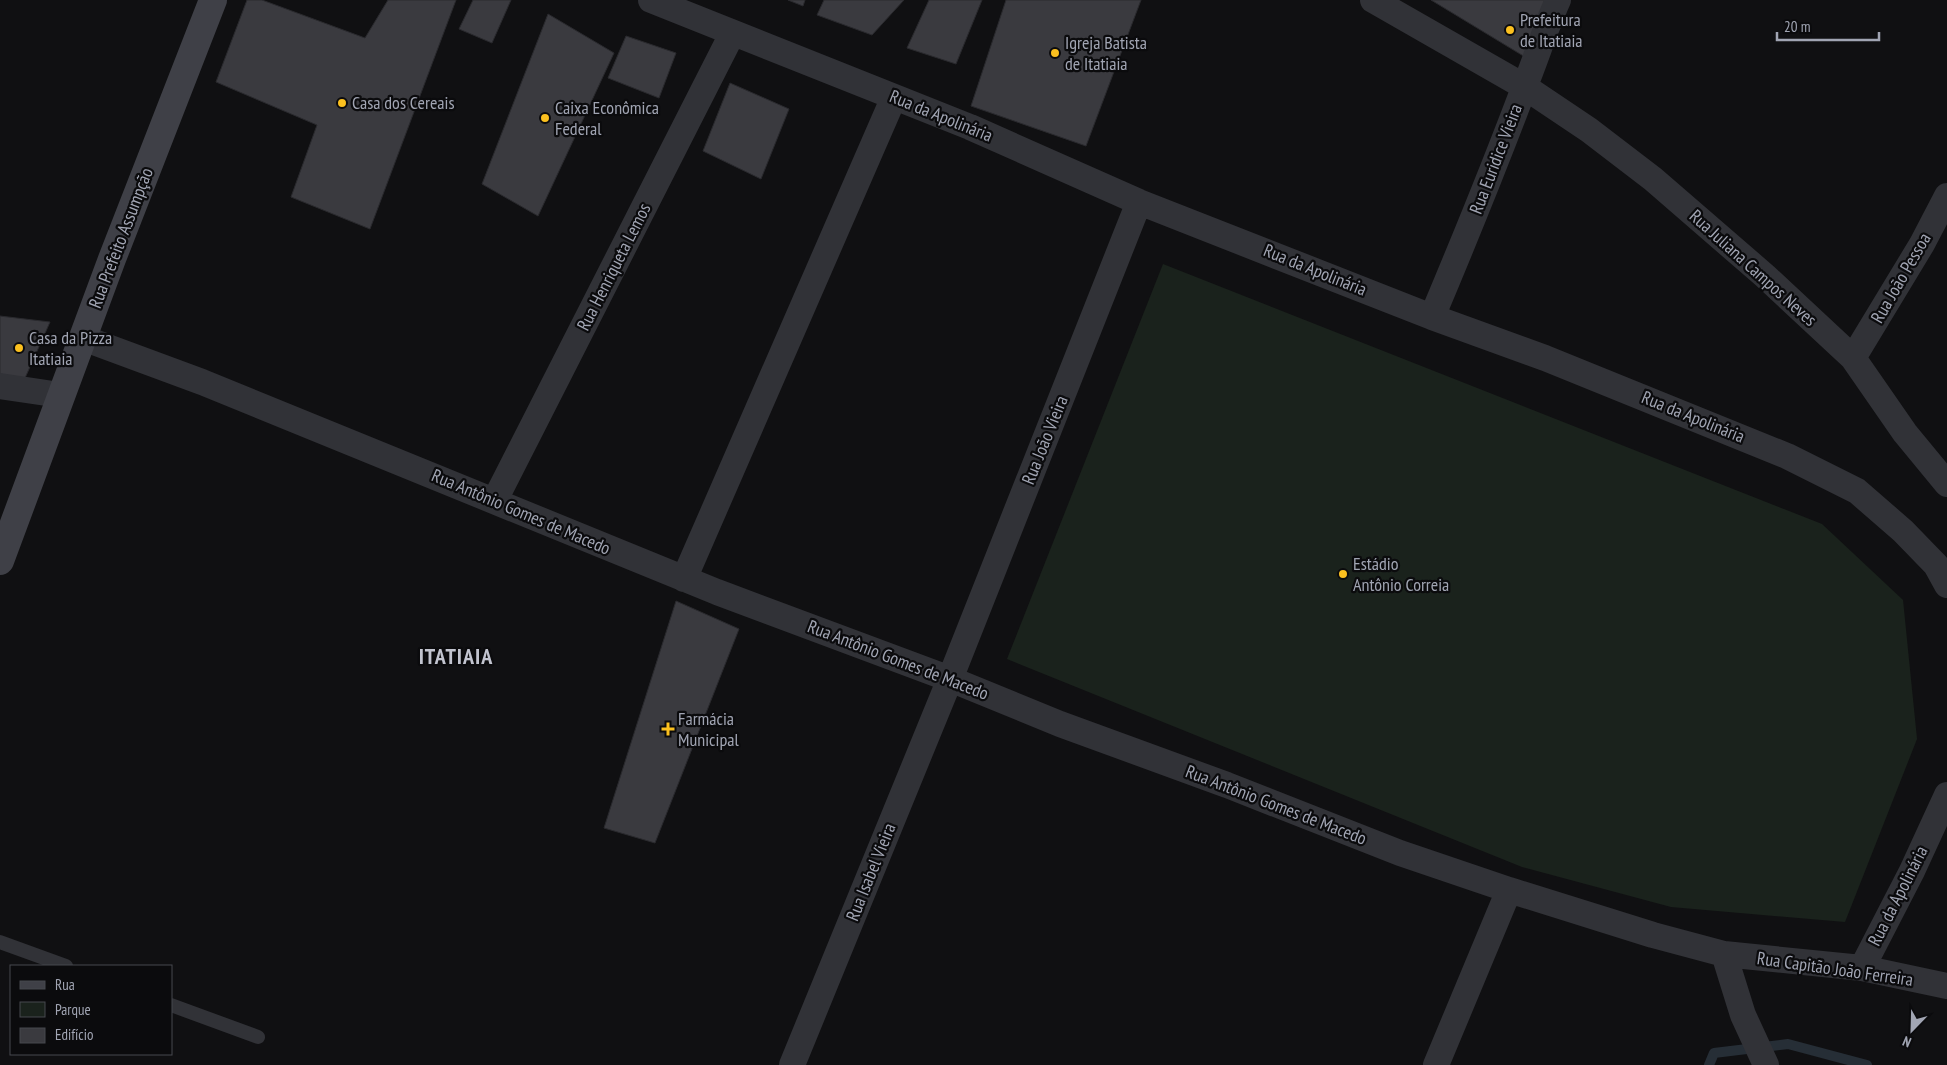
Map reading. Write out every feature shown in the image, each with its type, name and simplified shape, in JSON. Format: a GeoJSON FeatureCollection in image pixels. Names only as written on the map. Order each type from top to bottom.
{"type":"FeatureCollection","features":[{"type":"Feature","properties":{"kind":"street","name":"Rua Prefeito Assumpção"},"geometry":{"type":"LineString","coordinates":[[0,561],[60,395],[213,0]]}},
{"type":"Feature","properties":{"kind":"street","name":"Rua da Apolinária"},"geometry":{"type":"LineString","coordinates":[[652,0],[732,34],[970,127],[1139,202],[1432,317],[1545,358],[1787,456],[1857,491],[1903,531],[1936,565],[1947,585]]}},
{"type":"Feature","properties":{"kind":"street","name":"Rua Juliana Campos Neves"},"geometry":{"type":"LineString","coordinates":[[1373,0],[1525,87],[1589,130],[1653,179],[1765,276],[1853,358],[1905,433],[1947,484]]}},
{"type":"Feature","properties":{"kind":"street","name":"Rua Euridice Vieira"},"geometry":{"type":"LineString","coordinates":[[1432,317],[1558,0]]}},
{"type":"Feature","properties":{"kind":"street","name":"Rua Henriqueta Lemos"},"geometry":{"type":"LineString","coordinates":[[495,500],[732,34]]}},
{"type":"Feature","properties":{"kind":"street"},"geometry":{"type":"LineString","coordinates":[[684,579],[894,96]]}},
{"type":"Feature","properties":{"kind":"street","name":"Rua João Pessoa"},"geometry":{"type":"LineString","coordinates":[[1853,358],[1922,244],[1947,196]]}},
{"type":"Feature","properties":{"kind":"street","name":"Rua João Vieira"},"geometry":{"type":"LineString","coordinates":[[950,679],[1139,202]]}},
{"type":"Feature","properties":{"kind":"street","name":"Rua Antônio Gomes de Macedo"},"geometry":{"type":"LineString","coordinates":[[83,338],[211,385],[684,579],[950,679],[1060,724],[1227,785],[1400,852],[1509,890],[1653,935],[1724,954]]}},
{"type":"Feature","properties":{"kind":"street"},"geometry":{"type":"LineString","coordinates":[[0,386],[60,395]]}},
{"type":"Feature","properties":{"kind":"street","name":"Rua Isabel Vieira"},"geometry":{"type":"LineString","coordinates":[[792,1065],[950,679]]}},
{"type":"Feature","properties":{"kind":"street","name":"Rua da Apolinária"},"geometry":{"type":"LineString","coordinates":[[1862,968],[1912,870],[1947,795]]}},
{"type":"Feature","properties":{"kind":"street"},"geometry":{"type":"LineString","coordinates":[[1436,1065],[1509,890]]}},
{"type":"Feature","properties":{"kind":"street"},"geometry":{"type":"LineString","coordinates":[[1724,954],[1743,1015],[1766,1065]]}},
{"type":"Feature","properties":{"kind":"street","name":"Rua Capitão João Ferreira"},"geometry":{"type":"LineString","coordinates":[[1724,954],[1862,968],[1947,986]]}},
{"type":"Feature","properties":{"kind":"lane"},"geometry":{"type":"LineString","coordinates":[[0,942],[63,965]]}},
{"type":"Feature","properties":{"kind":"lane"},"geometry":{"type":"LineString","coordinates":[[172,1005],[258,1037]]}},
{"type":"Feature","properties":{"kind":"green space"},"geometry":{"type":"Polygon","coordinates":[[[1163,264],[1822,524],[1903,600],[1917,739],[1845,922],[1671,907],[1522,867],[1007,659],[1163,264]]]}},
{"type":"Feature","properties":{"kind":"building","name":"Casa dos Cereais"},"geometry":{"type":"Polygon","coordinates":[[[247,0],[262,0],[365,38],[388,0],[456,0],[370,229],[291,197],[317,125],[216,82],[247,0]]]}},
{"type":"Feature","properties":{"kind":"building"},"geometry":{"type":"Polygon","coordinates":[[[473,0],[511,0],[492,43],[459,29],[473,0]]]}},
{"type":"Feature","properties":{"kind":"building"},"geometry":{"type":"Polygon","coordinates":[[[788,0],[805,0],[803,6],[788,0]]]}},
{"type":"Feature","properties":{"kind":"building"},"geometry":{"type":"Polygon","coordinates":[[[824,0],[904,0],[872,35],[817,15],[824,0]]]}},
{"type":"Feature","properties":{"kind":"building"},"geometry":{"type":"Polygon","coordinates":[[[929,0],[982,0],[956,64],[907,48],[929,0]]]}},
{"type":"Feature","properties":{"kind":"building","name":"Igreja Batista de Itatiaia"},"geometry":{"type":"Polygon","coordinates":[[[1006,0],[1141,0],[1086,146],[971,106],[1006,0]]]}},
{"type":"Feature","properties":{"kind":"building","name":"Prefeitura de Itatiaia"},"geometry":{"type":"Polygon","coordinates":[[[1431,0],[1550,0],[1530,60],[1431,0]]]}},
{"type":"Feature","properties":{"kind":"building","name":"Caixa Econômica Federal"},"geometry":{"type":"Polygon","coordinates":[[[548,14],[614,53],[538,216],[482,184],[548,14]]]}},
{"type":"Feature","properties":{"kind":"building"},"geometry":{"type":"Polygon","coordinates":[[[626,36],[676,53],[659,98],[608,78],[626,36]]]}},
{"type":"Feature","properties":{"kind":"building"},"geometry":{"type":"Polygon","coordinates":[[[730,83],[789,109],[761,179],[703,151],[730,83]]]}},
{"type":"Feature","properties":{"kind":"building","name":"Casa da Pizza Itatiaia"},"geometry":{"type":"Polygon","coordinates":[[[0,316],[50,322],[25,378],[0,374],[0,316]]]}},
{"type":"Feature","properties":{"kind":"building","name":"Farmácia Municipal"},"geometry":{"type":"Polygon","coordinates":[[[676,601],[739,629],[655,843],[604,828],[676,601]]]}},
{"type":"Feature","properties":{"kind":"waterway"},"geometry":{"type":"LineString","coordinates":[[1709,1065],[1714,1053],[1788,1044],[1867,1065]]}},
{"type":"Feature","properties":{"kind":"place","name":"Prefeitura de Itatiaia"},"geometry":{"type":"Point","coordinates":[1510,30]}},
{"type":"Feature","properties":{"kind":"place","name":"Igreja Batista de Itatiaia"},"geometry":{"type":"Point","coordinates":[1055,53]}},
{"type":"Feature","properties":{"kind":"place","name":"Casa dos Cereais"},"geometry":{"type":"Point","coordinates":[342,103]}},
{"type":"Feature","properties":{"kind":"place","name":"Caixa Econômica Federal"},"geometry":{"type":"Point","coordinates":[545,118]}},
{"type":"Feature","properties":{"kind":"place","name":"Casa da Pizza Itatiaia"},"geometry":{"type":"Point","coordinates":[19,348]}},
{"type":"Feature","properties":{"kind":"place","name":"Estádio Antônio Correia"},"geometry":{"type":"Point","coordinates":[1343,574]}},
{"type":"Feature","properties":{"kind":"place","name":"Farmácia Municipal"},"geometry":{"type":"Point","coordinates":[668,729]}},
{"type":"Feature","properties":{"kind":"district","name":"ITATIAIA"},"geometry":{"type":"Point","coordinates":[456,656]}}]}
